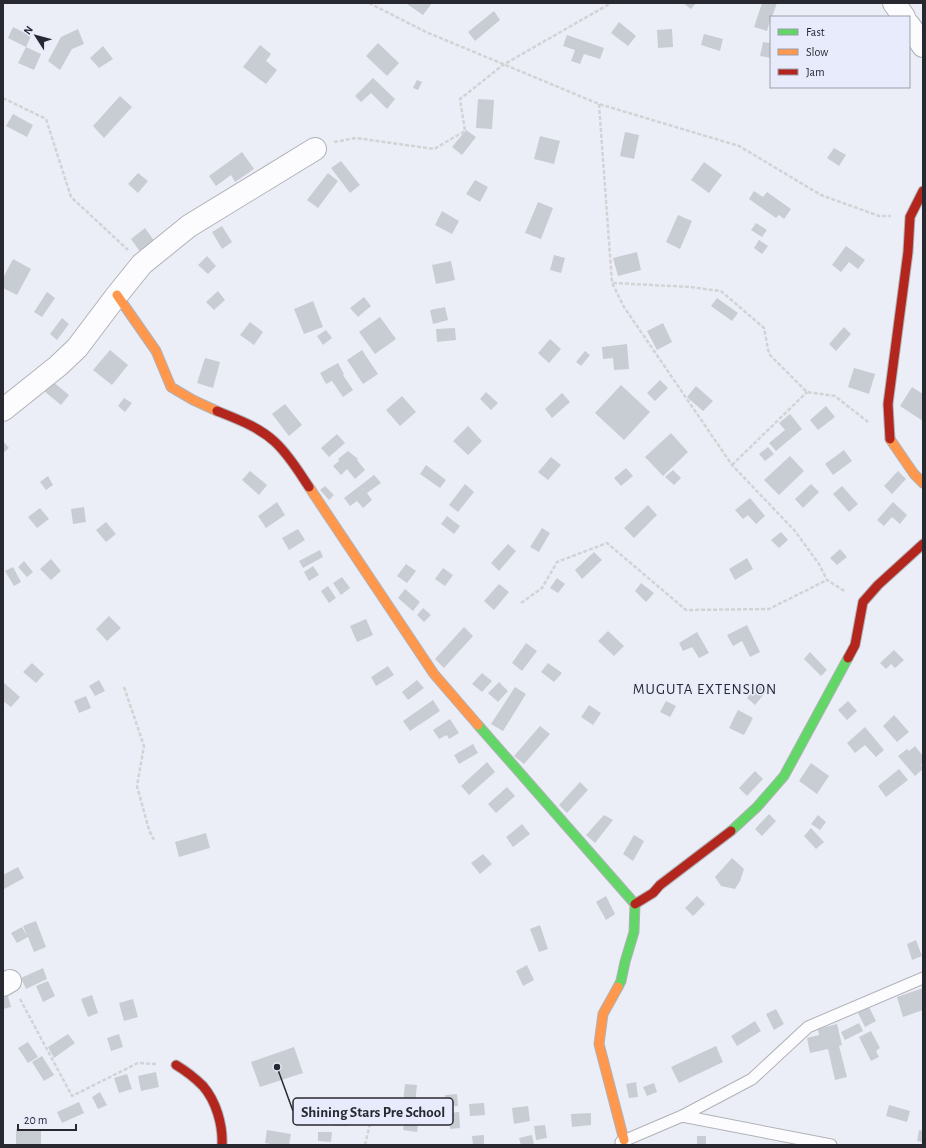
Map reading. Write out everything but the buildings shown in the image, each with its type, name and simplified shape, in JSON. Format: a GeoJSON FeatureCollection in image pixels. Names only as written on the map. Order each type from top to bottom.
{"type":"FeatureCollection","features":[{"type":"Feature","properties":{"kind":"street"},"geometry":{"type":"LineString","coordinates":[[894,3],[903,16]]}},
{"type":"Feature","properties":{"kind":"street"},"geometry":{"type":"LineString","coordinates":[[910,26],[923,46]]}},
{"type":"Feature","properties":{"kind":"street"},"geometry":{"type":"LineString","coordinates":[[3,410],[58,366],[77,348],[142,264],[189,226],[315,149]]}},
{"type":"Feature","properties":{"kind":"street"},"geometry":{"type":"LineString","coordinates":[[923,191],[910,216],[908,252],[888,404],[889,438],[914,474],[923,483]]}},
{"type":"Feature","properties":{"kind":"street"},"geometry":{"type":"LineString","coordinates":[[117,295],[156,351],[171,387],[193,400],[252,426],[274,442],[292,462],[434,674],[635,904],[634,932],[621,981],[603,1014],[600,1044],[621,1143]]}},
{"type":"Feature","properties":{"kind":"street"},"geometry":{"type":"LineString","coordinates":[[635,904],[653,893],[660,885],[726,836],[751,814],[779,782],[855,645],[862,602],[878,585],[923,544]]}},
{"type":"Feature","properties":{"kind":"street"},"geometry":{"type":"LineString","coordinates":[[176,1065],[194,1078],[209,1093],[218,1116],[223,1137],[222,1145]]}},
{"type":"Feature","properties":{"kind":"lane"},"geometry":{"type":"LineString","coordinates":[[621,1143],[682,1116],[752,1079],[808,1027],[923,978]]}},
{"type":"Feature","properties":{"kind":"lane"},"geometry":{"type":"LineString","coordinates":[[682,1116],[831,1145]]}},
{"type":"Feature","properties":{"kind":"path"},"geometry":{"type":"LineString","coordinates":[[369,3],[426,32],[599,104],[739,146],[821,195],[879,216],[910,216]]}},
{"type":"Feature","properties":{"kind":"path"},"geometry":{"type":"LineString","coordinates":[[315,149],[330,142],[356,138],[434,149],[465,131],[460,99],[504,65],[611,3]]}},
{"type":"Feature","properties":{"kind":"path"},"geometry":{"type":"LineString","coordinates":[[3,98],[46,119],[71,197],[142,264]]}},
{"type":"Feature","properties":{"kind":"path"},"geometry":{"type":"LineString","coordinates":[[599,104],[612,283],[624,307],[732,465],[795,531],[820,564],[827,580],[862,602]]}},
{"type":"Feature","properties":{"kind":"path"},"geometry":{"type":"LineString","coordinates":[[612,283],[690,287],[721,291],[764,328],[769,354],[808,392],[835,396],[889,438]]}},
{"type":"Feature","properties":{"kind":"path"},"geometry":{"type":"LineString","coordinates":[[732,465],[808,392]]}},
{"type":"Feature","properties":{"kind":"path"},"geometry":{"type":"LineString","coordinates":[[521,603],[542,588],[557,562],[607,543],[686,610],[769,609],[827,580]]}},
{"type":"Feature","properties":{"kind":"path"},"geometry":{"type":"LineString","coordinates":[[124,687],[144,746],[137,786],[149,830],[154,840]]}},
{"type":"Feature","properties":{"kind":"path"},"geometry":{"type":"LineString","coordinates":[[7,983],[72,1096],[138,1063],[176,1065]]}},
{"type":"Feature","properties":{"kind":"path"},"geometry":{"type":"LineString","coordinates":[[365,1145],[375,1103]]}},
{"type":"Feature","properties":{"kind":"traffic: fast"},"geometry":{"type":"LineString","coordinates":[[731,831],[757,807],[784,776],[848,658]]}},
{"type":"Feature","properties":{"kind":"traffic: fast"},"geometry":{"type":"LineString","coordinates":[[478,725],[635,904],[634,932],[621,981],[618,987]]}},
{"type":"Feature","properties":{"kind":"traffic: slow"},"geometry":{"type":"LineString","coordinates":[[117,295],[156,351],[171,387],[193,400],[217,411]]}},
{"type":"Feature","properties":{"kind":"traffic: slow"},"geometry":{"type":"LineString","coordinates":[[890,439],[914,474],[923,483]]}},
{"type":"Feature","properties":{"kind":"traffic: slow"},"geometry":{"type":"LineString","coordinates":[[309,487],[434,674],[478,725]]}},
{"type":"Feature","properties":{"kind":"traffic: slow"},"geometry":{"type":"LineString","coordinates":[[618,987],[603,1014],[599,1044],[624,1140]]}},
{"type":"Feature","properties":{"kind":"traffic: jam"},"geometry":{"type":"LineString","coordinates":[[890,439],[888,404],[908,252],[910,217],[923,191]]}},
{"type":"Feature","properties":{"kind":"traffic: jam"},"geometry":{"type":"LineString","coordinates":[[217,411],[248,424],[269,437],[285,452],[309,487]]}},
{"type":"Feature","properties":{"kind":"traffic: jam"},"geometry":{"type":"LineString","coordinates":[[848,658],[855,645],[863,602],[878,585],[923,544]]}},
{"type":"Feature","properties":{"kind":"traffic: jam"},"geometry":{"type":"LineString","coordinates":[[635,904],[653,893],[660,885],[731,831]]}},
{"type":"Feature","properties":{"kind":"traffic: jam"},"geometry":{"type":"LineString","coordinates":[[176,1065],[187,1072],[208,1092],[220,1121],[222,1145]]}},
{"type":"Feature","properties":{"kind":"place","name":"Shining Stars Pre School"},"geometry":{"type":"Point","coordinates":[277,1067]}},
{"type":"Feature","properties":{"kind":"district","name":"MUGUTA EXTENSION"},"geometry":{"type":"Point","coordinates":[705,689]}}]}
